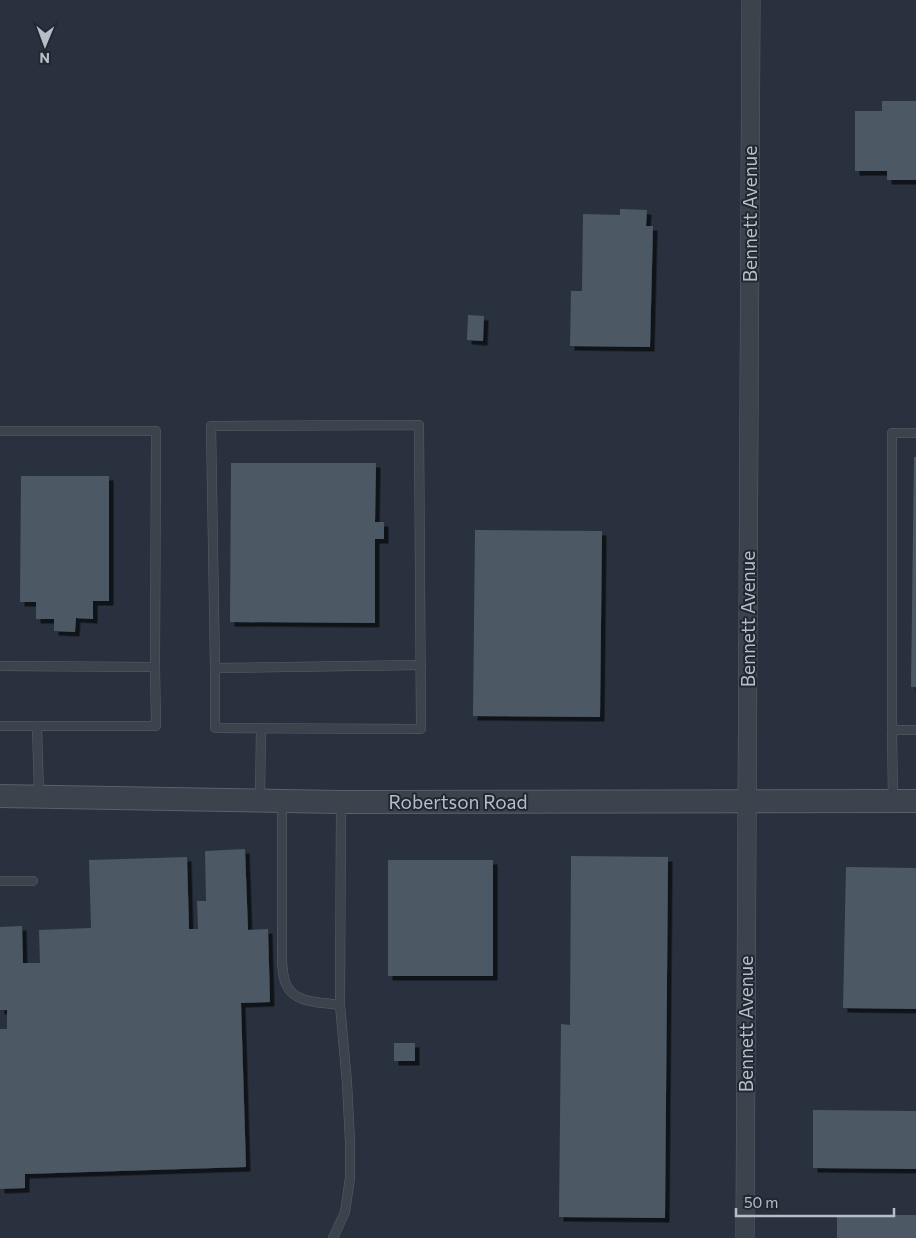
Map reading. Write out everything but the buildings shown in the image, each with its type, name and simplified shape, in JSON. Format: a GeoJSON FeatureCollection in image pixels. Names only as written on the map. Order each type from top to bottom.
{"type":"FeatureCollection","features":[{"type":"Feature","properties":{"kind":"street","name":"Bennett Avenue"},"geometry":{"type":"LineString","coordinates":[[745,1238],[751,0]]}},
{"type":"Feature","properties":{"kind":"street","name":"Robertson Road"},"geometry":{"type":"LineString","coordinates":[[0,796],[341,802],[916,801]]}},
{"type":"Feature","properties":{"kind":"lane"},"geometry":{"type":"LineString","coordinates":[[418,425],[421,728],[215,728],[215,668],[211,426],[418,425]]}},
{"type":"Feature","properties":{"kind":"lane"},"geometry":{"type":"LineString","coordinates":[[0,431],[156,431],[156,726],[0,726]]}},
{"type":"Feature","properties":{"kind":"lane"},"geometry":{"type":"LineString","coordinates":[[893,801],[892,434],[916,433]]}},
{"type":"Feature","properties":{"kind":"lane"},"geometry":{"type":"LineString","coordinates":[[215,668],[420,665]]}},
{"type":"Feature","properties":{"kind":"lane"},"geometry":{"type":"LineString","coordinates":[[0,666],[155,667]]}},
{"type":"Feature","properties":{"kind":"lane"},"geometry":{"type":"LineString","coordinates":[[37,726],[39,796]]}},
{"type":"Feature","properties":{"kind":"lane"},"geometry":{"type":"LineString","coordinates":[[261,728],[271,800],[286,984],[292,993],[300,999],[340,1005]]}},
{"type":"Feature","properties":{"kind":"lane"},"geometry":{"type":"LineString","coordinates":[[892,730],[916,730]]}},
{"type":"Feature","properties":{"kind":"lane"},"geometry":{"type":"LineString","coordinates":[[333,1238],[345,1212],[350,1178],[347,1083],[340,1005],[341,802]]}},
{"type":"Feature","properties":{"kind":"lane"},"geometry":{"type":"LineString","coordinates":[[0,881],[33,881]]}}]}
